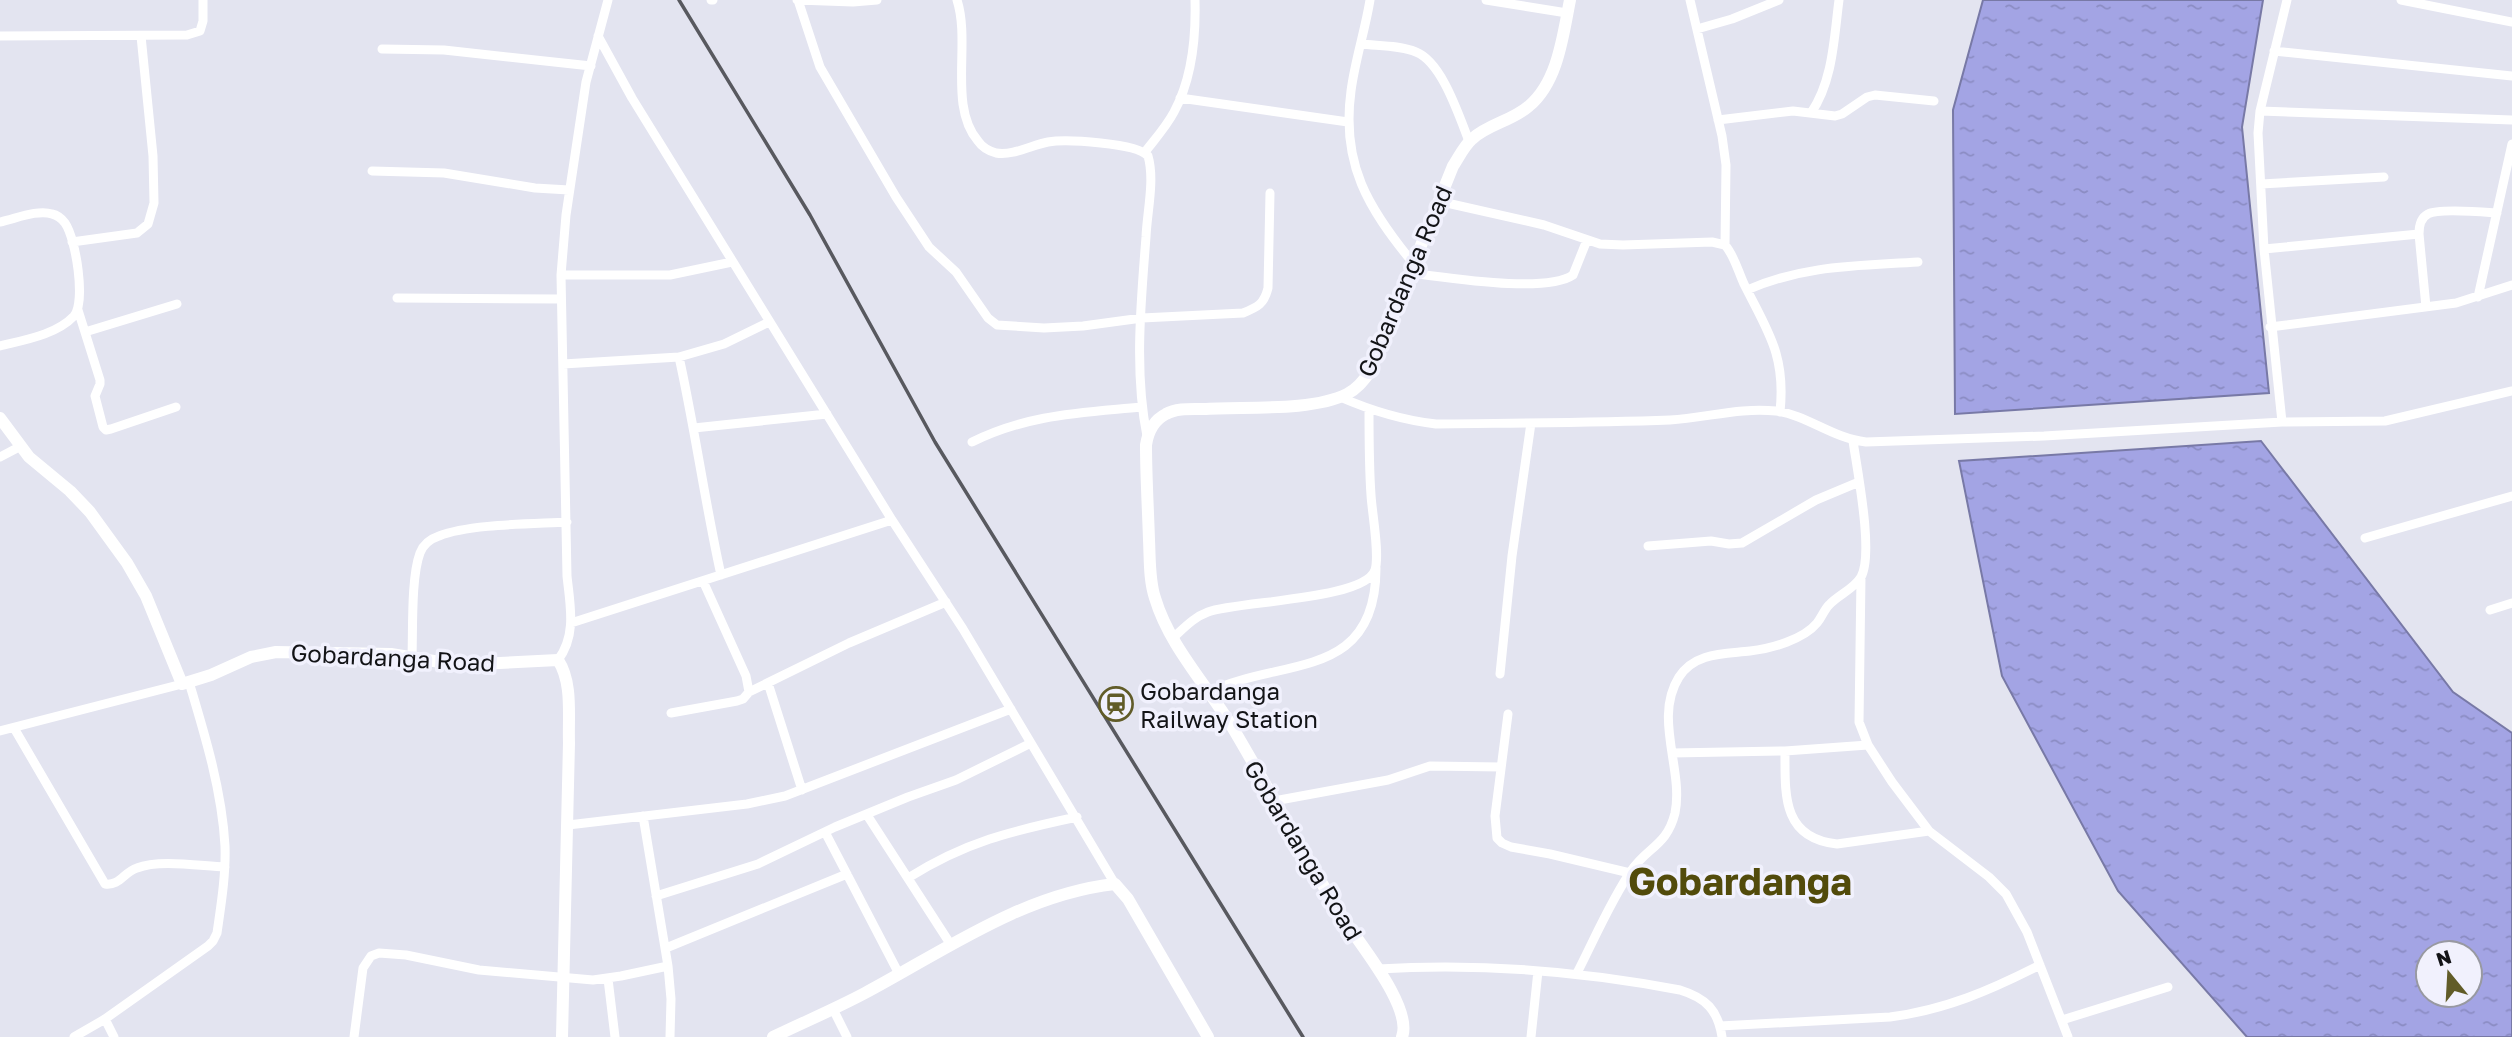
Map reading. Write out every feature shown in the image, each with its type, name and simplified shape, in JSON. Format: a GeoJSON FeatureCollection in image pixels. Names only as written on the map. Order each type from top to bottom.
{"type":"FeatureCollection","features":[{"type":"Feature","properties":{"kind":"main road","name":"Gobardanga Road"},"geometry":{"type":"LineString","coordinates":[[1402,1037],[1405,1031],[1401,1011],[1378,969],[1308,862],[1231,725],[1195,674],[1160,611],[1152,586],[1147,436],[1158,419],[1177,410],[1270,407],[1340,397],[1355,389],[1370,372],[1453,166],[1469,141],[1480,132],[1521,112],[1538,97],[1548,80],[1559,50],[1568,7]]}},
{"type":"Feature","properties":{"kind":"main road"},"geometry":{"type":"LineString","coordinates":[[0,418],[42,470],[70,491],[90,512],[136,576],[186,683]]}},
{"type":"Feature","properties":{"kind":"main road","name":"Gobardanga Road"},"geometry":{"type":"LineString","coordinates":[[186,683],[266,653],[412,656],[458,665],[558,660]]}},
{"type":"Feature","properties":{"kind":"main road"},"geometry":{"type":"LineString","coordinates":[[558,660],[568,695],[568,825],[562,1037]]}},
{"type":"Feature","properties":{"kind":"main road"},"geometry":{"type":"LineString","coordinates":[[773,1037],[833,1009],[951,945],[1039,902],[1115,884],[1128,899],[1208,1037]]}},
{"type":"Feature","properties":{"kind":"street"},"geometry":{"type":"LineString","coordinates":[[0,36],[187,35],[200,31],[203,0]]}},
{"type":"Feature","properties":{"kind":"street"},"geometry":{"type":"LineString","coordinates":[[558,660],[567,645],[571,623],[567,576],[561,275],[569,191],[586,82],[608,0]]}},
{"type":"Feature","properties":{"kind":"street"},"geometry":{"type":"LineString","coordinates":[[877,0],[798,0],[820,67],[917,232],[956,272],[988,318],[997,325],[1044,328],[1083,326],[1142,318],[1243,313],[1258,307],[1265,300],[1268,288],[1270,193]]}},
{"type":"Feature","properties":{"kind":"street"},"geometry":{"type":"LineString","coordinates":[[957,0],[961,17],[963,112],[970,131],[980,144],[997,153],[1050,141],[1138,149],[1145,152],[1150,163],[1140,392],[1147,436]]}},
{"type":"Feature","properties":{"kind":"street"},"geometry":{"type":"LineString","coordinates":[[1145,152],[1166,125],[1186,84],[1196,20],[1195,0]]}},
{"type":"Feature","properties":{"kind":"street"},"geometry":{"type":"LineString","coordinates":[[1370,0],[1351,89],[1349,143],[1369,201],[1411,268],[1506,283],[1556,282],[1573,275],[1587,240]]}},
{"type":"Feature","properties":{"kind":"street"},"geometry":{"type":"LineString","coordinates":[[1486,0],[1533,9],[1568,7]]}},
{"type":"Feature","properties":{"kind":"street"},"geometry":{"type":"LineString","coordinates":[[1689,0],[1727,165],[1725,245],[1777,353],[1781,377],[1780,412]]}},
{"type":"Feature","properties":{"kind":"street"},"geometry":{"type":"LineString","coordinates":[[1697,29],[1732,19],[1779,0]]}},
{"type":"Feature","properties":{"kind":"street"},"geometry":{"type":"LineString","coordinates":[[1811,113],[1818,104],[1828,76],[1839,0]]}},
{"type":"Feature","properties":{"kind":"street"},"geometry":{"type":"LineString","coordinates":[[2282,422],[2270,327],[2264,249],[2260,111],[2287,0]]}},
{"type":"Feature","properties":{"kind":"street"},"geometry":{"type":"LineString","coordinates":[[2400,0],[2512,22]]}},
{"type":"Feature","properties":{"kind":"street"},"geometry":{"type":"LineString","coordinates":[[72,242],[137,233],[143,230],[152,217],[153,156],[141,36]]}},
{"type":"Feature","properties":{"kind":"street"},"geometry":{"type":"LineString","coordinates":[[598,36],[732,262],[946,602],[1115,884]]}},
{"type":"Feature","properties":{"kind":"street"},"geometry":{"type":"LineString","coordinates":[[1361,44],[1405,48],[1425,55],[1451,97],[1469,141]]}},
{"type":"Feature","properties":{"kind":"street"},"geometry":{"type":"LineString","coordinates":[[382,49],[444,50],[591,66]]}},
{"type":"Feature","properties":{"kind":"street"},"geometry":{"type":"LineString","coordinates":[[2274,51],[2512,76]]}},
{"type":"Feature","properties":{"kind":"street"},"geometry":{"type":"LineString","coordinates":[[1718,120],[1775,112],[1835,116],[1875,94],[1934,101]]}},
{"type":"Feature","properties":{"kind":"street"},"geometry":{"type":"LineString","coordinates":[[1180,98],[1348,122]]}},
{"type":"Feature","properties":{"kind":"street"},"geometry":{"type":"LineString","coordinates":[[2260,111],[2512,120]]}},
{"type":"Feature","properties":{"kind":"street"},"geometry":{"type":"LineString","coordinates":[[2478,297],[2512,144]]}},
{"type":"Feature","properties":{"kind":"street"},"geometry":{"type":"LineString","coordinates":[[372,171],[444,173],[569,191]]}},
{"type":"Feature","properties":{"kind":"street"},"geometry":{"type":"LineString","coordinates":[[2261,184],[2384,177]]}},
{"type":"Feature","properties":{"kind":"street"},"geometry":{"type":"LineString","coordinates":[[1438,201],[1544,225],[1587,240],[1623,245],[1712,242],[1725,245]]}},
{"type":"Feature","properties":{"kind":"street"},"geometry":{"type":"LineString","coordinates":[[0,222],[48,212],[64,222],[72,242],[80,288],[78,310],[100,380],[95,401],[103,427],[106,430],[176,407]]}},
{"type":"Feature","properties":{"kind":"street"},"geometry":{"type":"LineString","coordinates":[[2426,307],[2419,224],[2428,214],[2436,212],[2497,213]]}},
{"type":"Feature","properties":{"kind":"street"},"geometry":{"type":"LineString","coordinates":[[2264,249],[2419,234]]}},
{"type":"Feature","properties":{"kind":"street"},"geometry":{"type":"LineString","coordinates":[[561,275],[670,275],[732,262]]}},
{"type":"Feature","properties":{"kind":"street"},"geometry":{"type":"LineString","coordinates":[[1747,290],[1782,276],[1810,270],[1918,262]]}},
{"type":"Feature","properties":{"kind":"street"},"geometry":{"type":"LineString","coordinates":[[2270,327],[2426,307],[2478,297],[2512,285]]}},
{"type":"Feature","properties":{"kind":"street"},"geometry":{"type":"LineString","coordinates":[[397,298],[561,299]]}},
{"type":"Feature","properties":{"kind":"street"},"geometry":{"type":"LineString","coordinates":[[85,332],[177,304]]}},
{"type":"Feature","properties":{"kind":"street"},"geometry":{"type":"LineString","coordinates":[[0,346],[46,333],[72,318],[78,310]]}},
{"type":"Feature","properties":{"kind":"street"},"geometry":{"type":"LineString","coordinates":[[563,364],[679,356],[724,344],[769,322]]}},
{"type":"Feature","properties":{"kind":"street"},"geometry":{"type":"LineString","coordinates":[[679,356],[694,428],[706,509],[721,575]]}},
{"type":"Feature","properties":{"kind":"street"},"geometry":{"type":"LineString","coordinates":[[1340,397],[1409,421],[1436,424],[1627,422],[1752,411],[1780,412],[1853,441],[1892,442],[2282,422],[2385,421],[2512,391]]}},
{"type":"Feature","properties":{"kind":"street"},"geometry":{"type":"LineString","coordinates":[[972,442],[992,432],[1034,418],[1142,407]]}},
{"type":"Feature","properties":{"kind":"street"},"geometry":{"type":"LineString","coordinates":[[1209,692],[1234,682],[1316,662],[1347,645],[1368,619],[1374,604],[1376,568],[1370,482],[1369,409]]}},
{"type":"Feature","properties":{"kind":"street"},"geometry":{"type":"LineString","coordinates":[[694,428],[827,414]]}},
{"type":"Feature","properties":{"kind":"street"},"geometry":{"type":"LineString","coordinates":[[1500,674],[1512,556],[1531,423]]}},
{"type":"Feature","properties":{"kind":"street"},"geometry":{"type":"LineString","coordinates":[[1853,441],[1865,540],[1861,577],[1859,722],[1868,745],[1929,831],[1989,877],[2006,894],[2027,932],[2068,1037]]}},
{"type":"Feature","properties":{"kind":"street"},"geometry":{"type":"LineString","coordinates":[[0,457],[21,446]]}},
{"type":"Feature","properties":{"kind":"street"},"geometry":{"type":"LineString","coordinates":[[1648,546],[1711,541],[1742,543],[1816,500],[1859,482]]}},
{"type":"Feature","properties":{"kind":"street"},"geometry":{"type":"LineString","coordinates":[[2365,538],[2512,496]]}},
{"type":"Feature","properties":{"kind":"street"},"geometry":{"type":"LineString","coordinates":[[571,623],[892,520]]}},
{"type":"Feature","properties":{"kind":"street"},"geometry":{"type":"LineString","coordinates":[[412,656],[416,572],[425,543],[437,536],[456,531],[567,522]]}},
{"type":"Feature","properties":{"kind":"street"},"geometry":{"type":"LineString","coordinates":[[1174,638],[1199,615],[1234,606],[1304,598],[1352,587],[1364,582],[1376,568]]}},
{"type":"Feature","properties":{"kind":"street"},"geometry":{"type":"LineString","coordinates":[[1577,973],[1630,873],[1644,856],[1661,843],[1674,815],[1677,797],[1669,713],[1677,680],[1685,669],[1715,653],[1760,650],[1799,635],[1818,622],[1829,604],[1861,577]]}},
{"type":"Feature","properties":{"kind":"street"},"geometry":{"type":"LineString","coordinates":[[703,581],[746,676],[749,692]]}},
{"type":"Feature","properties":{"kind":"street"},"geometry":{"type":"LineString","coordinates":[[671,713],[743,699],[749,692],[849,643],[946,602]]}},
{"type":"Feature","properties":{"kind":"street"},"geometry":{"type":"LineString","coordinates":[[2490,610],[2512,603]]}},
{"type":"Feature","properties":{"kind":"street"},"geometry":{"type":"LineString","coordinates":[[0,731],[186,683],[203,730],[218,794],[225,846],[225,867],[214,941],[74,1037]]}},
{"type":"Feature","properties":{"kind":"street"},"geometry":{"type":"LineString","coordinates":[[768,683],[802,790]]}},
{"type":"Feature","properties":{"kind":"street"},"geometry":{"type":"LineString","coordinates":[[568,825],[747,804],[802,790],[1011,709]]}},
{"type":"Feature","properties":{"kind":"street"},"geometry":{"type":"LineString","coordinates":[[1508,714],[1494,832],[1502,844],[1630,873]]}},
{"type":"Feature","properties":{"kind":"street"},"geometry":{"type":"LineString","coordinates":[[15,728],[105,884],[115,884],[133,869],[148,865],[225,867]]}},
{"type":"Feature","properties":{"kind":"street"},"geometry":{"type":"LineString","coordinates":[[656,896],[758,863],[908,797],[956,780],[1031,743]]}},
{"type":"Feature","properties":{"kind":"street"},"geometry":{"type":"LineString","coordinates":[[1672,753],[1785,751],[1868,745]]}},
{"type":"Feature","properties":{"kind":"street"},"geometry":{"type":"LineString","coordinates":[[1785,751],[1785,790],[1795,822],[1806,836],[1837,844],[1929,831]]}},
{"type":"Feature","properties":{"kind":"street"},"geometry":{"type":"LineString","coordinates":[[1273,801],[1388,780],[1430,766],[1501,767]]}},
{"type":"Feature","properties":{"kind":"street"},"geometry":{"type":"LineString","coordinates":[[867,815],[951,945]]}},
{"type":"Feature","properties":{"kind":"street"},"geometry":{"type":"LineString","coordinates":[[643,816],[666,948],[671,999],[670,1037]]}},
{"type":"Feature","properties":{"kind":"street"},"geometry":{"type":"LineString","coordinates":[[908,878],[939,858],[984,840],[1077,817]]}},
{"type":"Feature","properties":{"kind":"street"},"geometry":{"type":"LineString","coordinates":[[825,832],[899,974]]}},
{"type":"Feature","properties":{"kind":"street"},"geometry":{"type":"LineString","coordinates":[[666,948],[847,874]]}},
{"type":"Feature","properties":{"kind":"street"},"geometry":{"type":"LineString","coordinates":[[354,1037],[363,968],[370,956],[379,953],[406,955],[479,970],[579,979],[608,979],[668,966]]}},
{"type":"Feature","properties":{"kind":"street"},"geometry":{"type":"LineString","coordinates":[[1720,1026],[1917,1014],[1988,991],[2040,965]]}},
{"type":"Feature","properties":{"kind":"street"},"geometry":{"type":"LineString","coordinates":[[1378,969],[1433,967],[1577,973],[1656,985],[1695,994],[1718,1017],[1722,1037]]}},
{"type":"Feature","properties":{"kind":"street"},"geometry":{"type":"LineString","coordinates":[[1531,1037],[1538,971]]}},
{"type":"Feature","properties":{"kind":"street"},"geometry":{"type":"LineString","coordinates":[[608,979],[615,1037]]}},
{"type":"Feature","properties":{"kind":"street"},"geometry":{"type":"LineString","coordinates":[[2062,1020],[2168,987]]}},
{"type":"Feature","properties":{"kind":"street"},"geometry":{"type":"LineString","coordinates":[[833,1009],[847,1037]]}},
{"type":"Feature","properties":{"kind":"street"},"geometry":{"type":"LineString","coordinates":[[105,1018],[114,1037]]}},
{"type":"Feature","properties":{"kind":"water"},"geometry":{"type":"Polygon","coordinates":[[[1983,0],[2263,0],[2242,127],[2269,393],[1955,414],[1953,110],[1983,0]]]}},
{"type":"Feature","properties":{"kind":"water"},"geometry":{"type":"Polygon","coordinates":[[[2261,441],[2453,692],[2512,733],[2512,1037],[2247,1037],[2118,891],[2002,676],[1959,461],[2261,441]]]}},
{"type":"Feature","properties":{"kind":"railway"},"geometry":{"type":"LineString","coordinates":[[679,0],[810,215],[935,442],[1303,1037]]}},
{"type":"Feature","properties":{"kind":"place","name":"Gobardanga Railway Station"},"geometry":{"type":"Point","coordinates":[1116,704]}},
{"type":"Feature","properties":{"kind":"district","name":"Gobardanga"},"geometry":{"type":"Point","coordinates":[1740,880]}}]}
